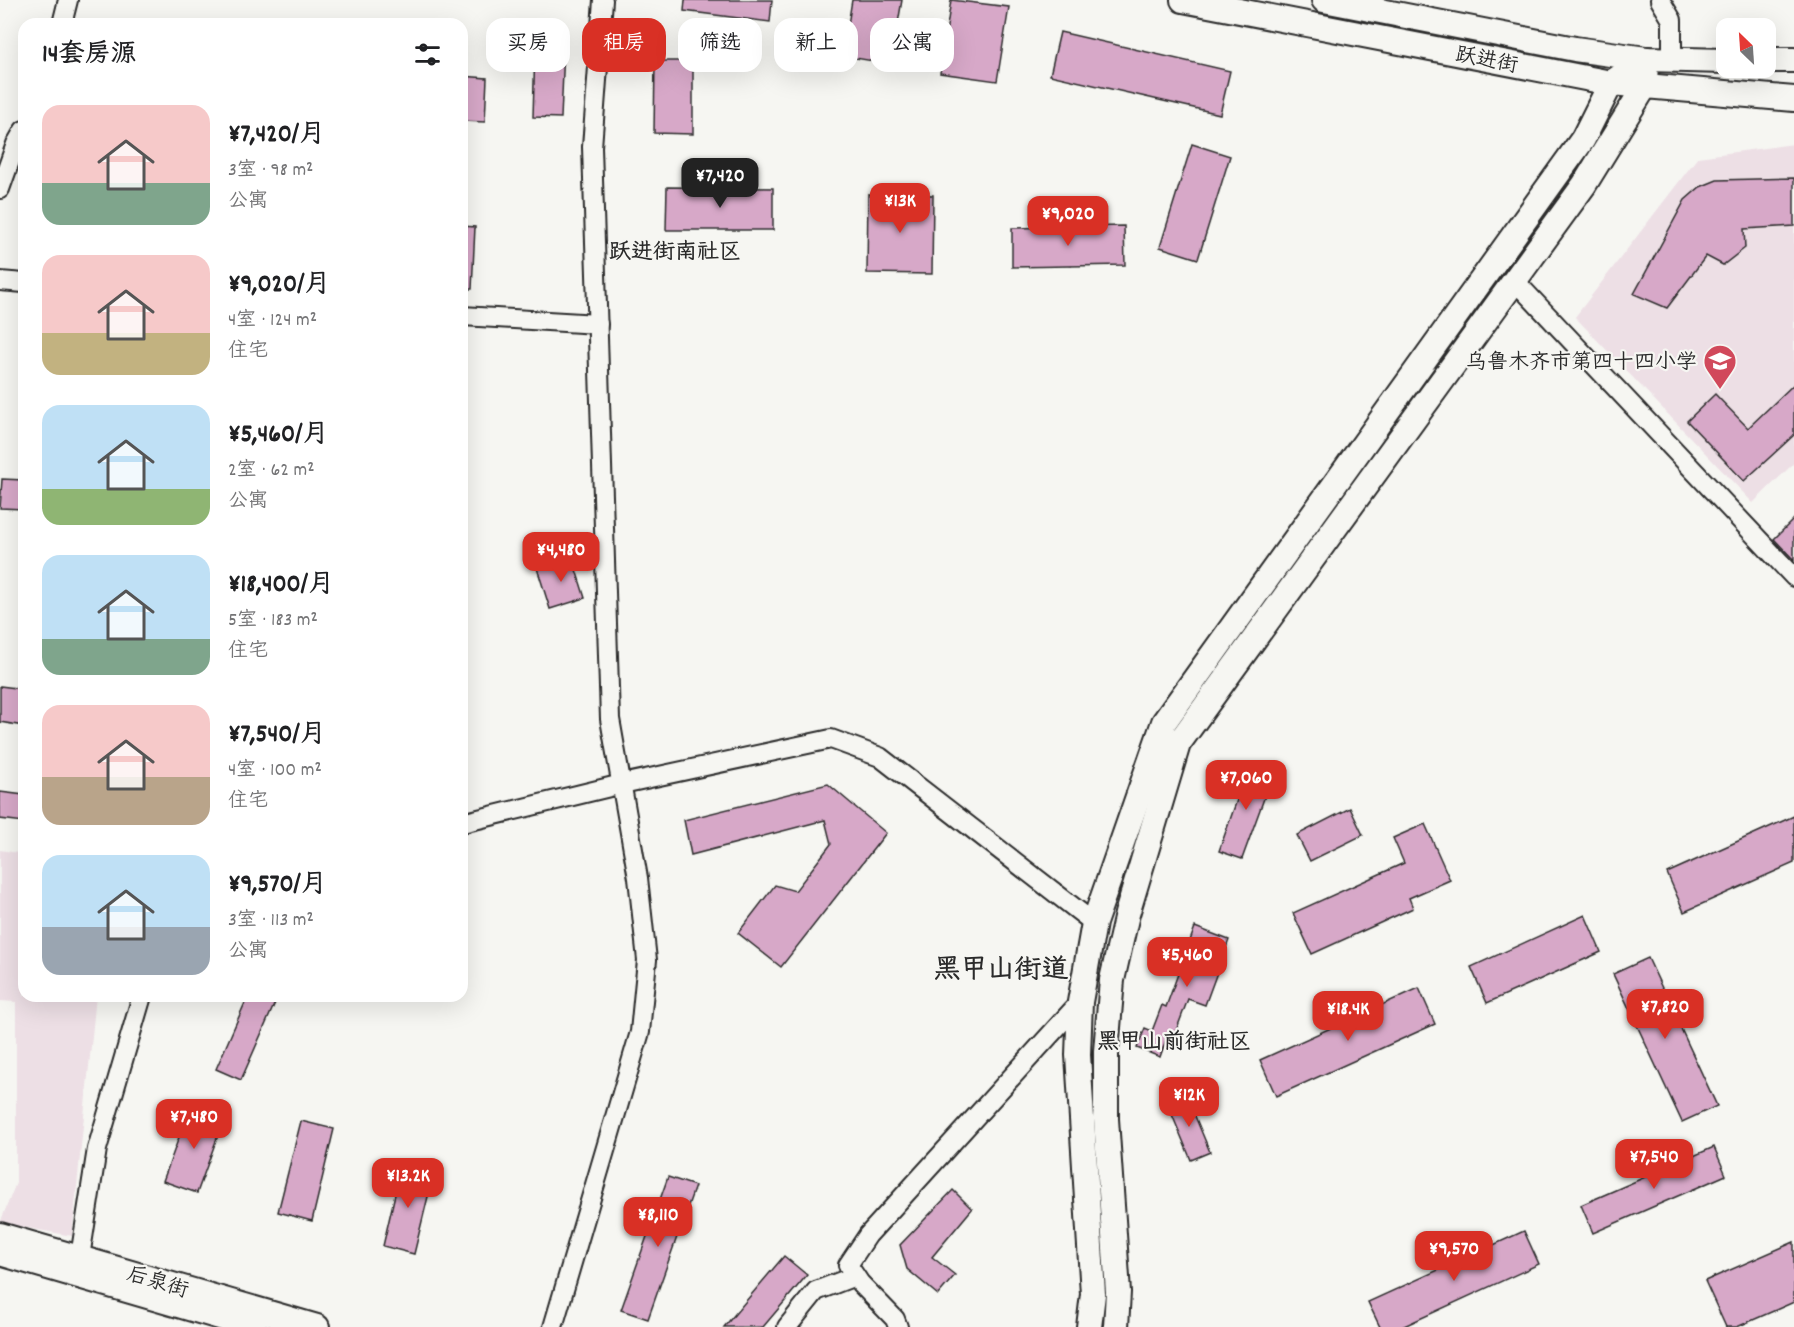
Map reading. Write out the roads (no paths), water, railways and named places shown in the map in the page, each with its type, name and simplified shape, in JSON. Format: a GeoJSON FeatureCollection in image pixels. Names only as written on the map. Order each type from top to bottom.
{"type":"FeatureCollection","features":[{"type":"Feature","properties":{"kind":"street"},"geometry":{"type":"LineString","coordinates":[[64,18],[68,0]]}},
{"type":"Feature","properties":{"kind":"street"},"geometry":{"type":"LineString","coordinates":[[553,1327],[640,1032],[647,960],[638,878],[610,719],[592,147],[603,0]]}},
{"type":"Feature","properties":{"kind":"street","name":"跃进街"},"geometry":{"type":"LineString","coordinates":[[1184,0],[1611,83],[1794,99]]}},
{"type":"Feature","properties":{"kind":"street","name":"跃进街"},"geometry":{"type":"LineString","coordinates":[[1324,0],[1406,7],[1575,50],[1646,59],[1716,61]]}},
{"type":"Feature","properties":{"kind":"street"},"geometry":{"type":"LineString","coordinates":[[1660,0],[1672,20],[1672,60]]}},
{"type":"Feature","properties":{"kind":"street"},"geometry":{"type":"LineString","coordinates":[[1089,1327],[1093,1294],[1078,1056],[1080,1002],[1095,923],[1164,722],[1582,140],[1611,83],[1646,59]]}},
{"type":"Feature","properties":{"kind":"street"},"geometry":{"type":"LineString","coordinates":[[1116,1327],[1118,1292],[1106,1119],[1106,1050],[1112,980],[1127,914],[1178,744],[1584,185],[1645,86],[1646,59]]}},
{"type":"Feature","properties":{"kind":"street"},"geometry":{"type":"LineString","coordinates":[[1776,60],[1794,60]]}},
{"type":"Feature","properties":{"kind":"street"},"geometry":{"type":"LineString","coordinates":[[0,189],[18,140]]}},
{"type":"Feature","properties":{"kind":"street"},"geometry":{"type":"LineString","coordinates":[[0,281],[18,282]]}},
{"type":"Feature","properties":{"kind":"street"},"geometry":{"type":"LineString","coordinates":[[1515,281],[1794,577]]}},
{"type":"Feature","properties":{"kind":"street"},"geometry":{"type":"LineString","coordinates":[[468,316],[598,324]]}},
{"type":"Feature","properties":{"kind":"street"},"geometry":{"type":"LineString","coordinates":[[468,822],[622,784],[831,739],[880,758],[1095,923]]}},
{"type":"Feature","properties":{"kind":"street"},"geometry":{"type":"LineString","coordinates":[[80,1257],[97,1149],[140,1002]]}},
{"type":"Feature","properties":{"kind":"street"},"geometry":{"type":"LineString","coordinates":[[898,1327],[895,1319],[855,1276],[848,1265],[868,1235],[1080,1002]]}},
{"type":"Feature","properties":{"kind":"street","name":"后泉街"},"geometry":{"type":"LineString","coordinates":[[0,1235],[80,1257],[254,1327]]}},
{"type":"Feature","properties":{"kind":"street","name":"后泉街"},"geometry":{"type":"LineString","coordinates":[[0,1253],[217,1314],[316,1327]]}},
{"type":"Feature","properties":{"kind":"street"},"geometry":{"type":"LineString","coordinates":[[787,1327],[816,1291],[855,1276]]}},
{"type":"Feature","properties":{"kind":"place","name":"乌鲁木齐市第四十四小学"},"geometry":{"type":"Point","coordinates":[1720,390]}},
{"type":"Feature","properties":{"kind":"district","name":"跃进街南社区"},"geometry":{"type":"Point","coordinates":[675,250]}},
{"type":"Feature","properties":{"kind":"district","name":"黑甲山街道"},"geometry":{"type":"Point","coordinates":[1001,968]}},
{"type":"Feature","properties":{"kind":"district","name":"黑甲山前街社区"},"geometry":{"type":"Point","coordinates":[1174,1040]}}]}
